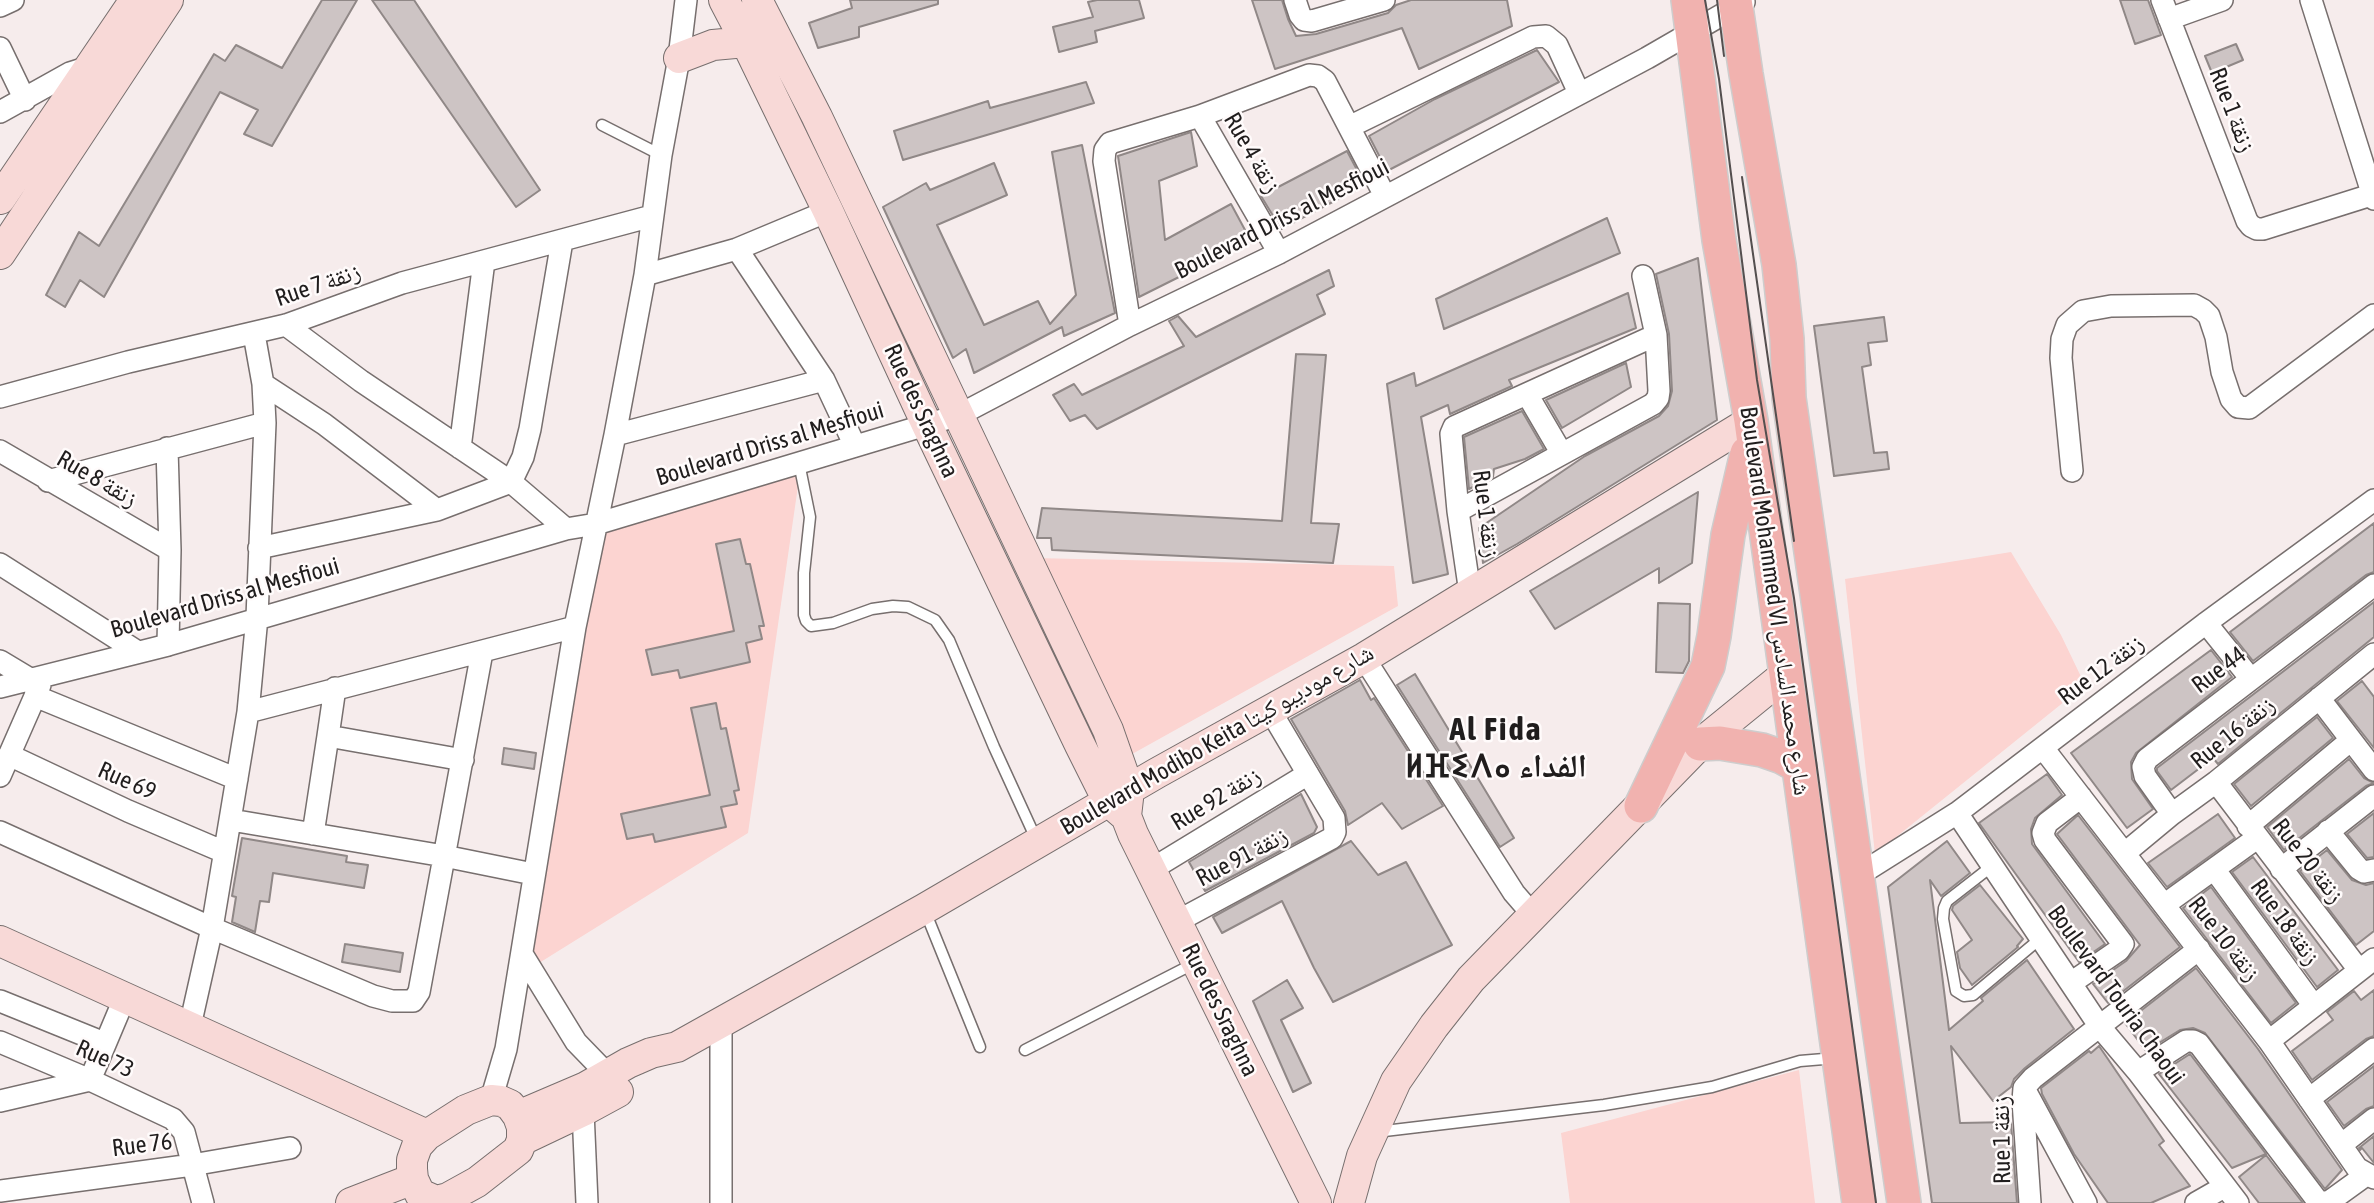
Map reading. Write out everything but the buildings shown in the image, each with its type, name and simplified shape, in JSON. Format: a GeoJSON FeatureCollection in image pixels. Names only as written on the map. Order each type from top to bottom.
{"type":"FeatureCollection","features":[{"type":"Feature","properties":{"kind":"main road","name":"Boulevard Mohammed VI شارع محمد السادس"},"geometry":{"type":"LineString","coordinates":[[1740,2],[1779,265],[1787,339],[1789,398],[1904,1203]]}},
{"type":"Feature","properties":{"kind":"main road","name":"Boulevard Mohammed VI شارع محمد السادس"},"geometry":{"type":"LineString","coordinates":[[1690,16],[1719,240],[1751,428],[1800,767],[1859,1203]]}},
{"type":"Feature","properties":{"kind":"main road"},"geometry":{"type":"LineString","coordinates":[[1641,806],[1708,666],[1728,535],[1751,428]]}},
{"type":"Feature","properties":{"kind":"main road"},"geometry":{"type":"LineString","coordinates":[[1700,744],[1720,743],[1762,750],[1800,767]]}},
{"type":"Feature","properties":{"kind":"street"},"geometry":{"type":"LineString","coordinates":[[0,6],[13,0]]}},
{"type":"Feature","properties":{"kind":"street"},"geometry":{"type":"LineString","coordinates":[[0,254],[37,201],[104,72],[135,0]]}},
{"type":"Feature","properties":{"kind":"street"},"geometry":{"type":"LineString","coordinates":[[37,201],[2,188],[168,0]]}},
{"type":"Feature","properties":{"kind":"street"},"geometry":{"type":"LineString","coordinates":[[491,1100],[506,1049],[575,627],[645,275],[686,0]]}},
{"type":"Feature","properties":{"kind":"street","name":"Rue des Sraghna"},"geometry":{"type":"LineString","coordinates":[[724,0],[828,211],[927,425],[1121,803],[1195,963],[1316,1203]]}},
{"type":"Feature","properties":{"kind":"street","name":"Rue des Sraghna"},"geometry":{"type":"LineString","coordinates":[[757,0],[817,117],[1108,730],[1121,803]]}},
{"type":"Feature","properties":{"kind":"street"},"geometry":{"type":"LineString","coordinates":[[2165,9],[2222,0]]}},
{"type":"Feature","properties":{"kind":"street"},"geometry":{"type":"LineString","coordinates":[[2311,0],[2373,197]]}},
{"type":"Feature","properties":{"kind":"street"},"geometry":{"type":"LineString","coordinates":[[1297,8],[1304,20],[1312,20],[1380,1]]}},
{"type":"Feature","properties":{"kind":"street","name":"Boulevard Driss al Mesfioui"},"geometry":{"type":"LineString","coordinates":[[0,687],[36,684],[257,617],[566,529],[596,524],[959,415],[1130,325],[1279,253],[1579,93],[1690,16],[1740,2]]}},
{"type":"Feature","properties":{"kind":"street","name":"Rue 1 زنقة"},"geometry":{"type":"LineString","coordinates":[[2165,9],[2247,221],[2255,228],[2263,229],[2373,197]]}},
{"type":"Feature","properties":{"kind":"street"},"geometry":{"type":"LineString","coordinates":[[1349,127],[1533,37],[1546,36],[1557,45],[1579,93]]}},
{"type":"Feature","properties":{"kind":"street"},"geometry":{"type":"LineString","coordinates":[[679,58],[713,45],[746,42]]}},
{"type":"Feature","properties":{"kind":"street"},"geometry":{"type":"LineString","coordinates":[[0,48],[25,100]]}},
{"type":"Feature","properties":{"kind":"street"},"geometry":{"type":"LineString","coordinates":[[0,112],[70,73],[104,72]]}},
{"type":"Feature","properties":{"kind":"street"},"geometry":{"type":"LineString","coordinates":[[1130,325],[1104,161],[1105,150],[1110,143],[1200,116],[1309,75],[1318,76],[1325,81],[1385,196]]}},
{"type":"Feature","properties":{"kind":"street","name":"Rue 4 زنقة"},"geometry":{"type":"LineString","coordinates":[[1200,116],[1279,253]]}},
{"type":"Feature","properties":{"kind":"street"},"geometry":{"type":"LineString","coordinates":[[645,275],[737,249],[828,211]]}},
{"type":"Feature","properties":{"kind":"street","name":"Rue 7 زنقة"},"geometry":{"type":"LineString","coordinates":[[0,397],[128,362],[254,334],[402,283],[652,216]]}},
{"type":"Feature","properties":{"kind":"street"},"geometry":{"type":"LineString","coordinates":[[259,548],[437,510],[511,482],[523,457],[530,429],[562,241]]}},
{"type":"Feature","properties":{"kind":"street"},"geometry":{"type":"LineString","coordinates":[[737,249],[824,380],[855,446]]}},
{"type":"Feature","properties":{"kind":"street"},"geometry":{"type":"LineString","coordinates":[[460,448],[484,261]]}},
{"type":"Feature","properties":{"kind":"street"},"geometry":{"type":"LineString","coordinates":[[1458,511],[1653,404],[1658,398],[1656,335],[1643,276]]}},
{"type":"Feature","properties":{"kind":"street"},"geometry":{"type":"LineString","coordinates":[[2072,471],[2061,358],[2062,339],[2067,325],[2083,311],[2111,306],[2194,305],[2203,310],[2209,316],[2216,337],[2222,372],[2231,399],[2238,407],[2249,408],[2374,314]]}},
{"type":"Feature","properties":{"kind":"street"},"geometry":{"type":"LineString","coordinates":[[286,325],[361,381],[511,482],[566,529]]}},
{"type":"Feature","properties":{"kind":"street"},"geometry":{"type":"LineString","coordinates":[[190,1026],[212,928],[231,820],[248,712],[257,617],[265,424],[263,384],[254,334]]}},
{"type":"Feature","properties":{"kind":"street"},"geometry":{"type":"LineString","coordinates":[[1562,454],[1527,394],[1656,335]]}},
{"type":"Feature","properties":{"kind":"street"},"geometry":{"type":"LineString","coordinates":[[615,435],[824,380]]}},
{"type":"Feature","properties":{"kind":"street"},"geometry":{"type":"LineString","coordinates":[[263,384],[324,424],[437,510]]}},
{"type":"Feature","properties":{"kind":"street","name":"Rue 1 زنقة"},"geometry":{"type":"LineString","coordinates":[[1470,593],[1458,511],[1451,430],[1458,424],[1527,394]]}},
{"type":"Feature","properties":{"kind":"street"},"geometry":{"type":"LineString","coordinates":[[48,481],[265,424]]}},
{"type":"Feature","properties":{"kind":"street","name":"Boulevard Modibo Keita شارع موديبو كيتا"},"geometry":{"type":"LineString","coordinates":[[520,1128],[607,1074],[651,1054],[677,1046],[924,909],[1038,842],[1121,803],[1270,710],[1751,428]]}},
{"type":"Feature","properties":{"kind":"street"},"geometry":{"type":"LineString","coordinates":[[167,448],[170,550],[167,645]]}},
{"type":"Feature","properties":{"kind":"street","name":"Rue 8 زنقة"},"geometry":{"type":"LineString","coordinates":[[0,451],[170,550]]}},
{"type":"Feature","properties":{"kind":"street","name":"Rue 12 زنقة"},"geometry":{"type":"LineString","coordinates":[[1857,876],[1957,813],[2206,623],[2374,500]]}},
{"type":"Feature","properties":{"kind":"street"},"geometry":{"type":"LineString","coordinates":[[0,564],[138,652]]}},
{"type":"Feature","properties":{"kind":"street","name":"Rue 44"},"geometry":{"type":"LineString","coordinates":[[2172,814],[2145,776],[2143,766],[2147,759],[2374,585]]}},
{"type":"Feature","properties":{"kind":"street"},"geometry":{"type":"LineString","coordinates":[[2206,623],[2251,679]]}},
{"type":"Feature","properties":{"kind":"street"},"geometry":{"type":"LineString","coordinates":[[248,712],[575,627]]}},
{"type":"Feature","properties":{"kind":"street"},"geometry":{"type":"LineString","coordinates":[[0,832],[212,928],[373,996],[392,1001],[412,1001],[419,992],[482,652]]}},
{"type":"Feature","properties":{"kind":"street"},"geometry":{"type":"LineString","coordinates":[[1364,657],[1514,893],[1533,915]]}},
{"type":"Feature","properties":{"kind":"street","name":"Rue 16 زنقة"},"geometry":{"type":"LineString","coordinates":[[2125,853],[2373,658]]}},
{"type":"Feature","properties":{"kind":"street"},"geometry":{"type":"LineString","coordinates":[[0,661],[36,684],[237,779]]}},
{"type":"Feature","properties":{"kind":"street"},"geometry":{"type":"LineString","coordinates":[[1349,1203],[1362,1156],[1396,1081],[1471,979],[1700,744],[1786,674]]}},
{"type":"Feature","properties":{"kind":"street"},"geometry":{"type":"LineString","coordinates":[[0,776],[36,684]]}},
{"type":"Feature","properties":{"kind":"street"},"geometry":{"type":"LineString","coordinates":[[313,835],[335,688]]}},
{"type":"Feature","properties":{"kind":"street"},"geometry":{"type":"LineString","coordinates":[[2319,698],[2374,770]]}},
{"type":"Feature","properties":{"kind":"street"},"geometry":{"type":"LineString","coordinates":[[1270,710],[1308,774]]}},
{"type":"Feature","properties":{"kind":"street"},"geometry":{"type":"LineString","coordinates":[[328,736],[463,760]]}},
{"type":"Feature","properties":{"kind":"street","name":"Rue 18 زنقة"},"geometry":{"type":"LineString","coordinates":[[2164,905],[2214,869],[2351,740]]}},
{"type":"Feature","properties":{"kind":"street","name":"Rue 10 زنقة"},"geometry":{"type":"LineString","coordinates":[[2043,748],[2269,1041],[2342,1145],[2366,1173]]}},
{"type":"Feature","properties":{"kind":"street","name":"Rue 69"},"geometry":{"type":"LineString","coordinates":[[9,755],[128,811],[225,852]]}},
{"type":"Feature","properties":{"kind":"street","name":"Rue 91 زنقة"},"geometry":{"type":"LineString","coordinates":[[1176,922],[1332,838],[1335,832],[1334,818],[1308,774]]}},
{"type":"Feature","properties":{"kind":"street","name":"Rue 92 زنقة"},"geometry":{"type":"LineString","coordinates":[[1152,869],[1308,774]]}},
{"type":"Feature","properties":{"kind":"street","name":"Rue 20 زنقة"},"geometry":{"type":"LineString","coordinates":[[2216,782],[2281,869],[2367,965]]}},
{"type":"Feature","properties":{"kind":"street"},"geometry":{"type":"LineString","coordinates":[[2281,869],[2374,796]]}},
{"type":"Feature","properties":{"kind":"street"},"geometry":{"type":"LineString","coordinates":[[2071,983],[2119,950],[2123,944],[2045,840],[2043,833],[2047,823],[2081,797]]}},
{"type":"Feature","properties":{"kind":"street","name":"Boulevard Touria Chaoui"},"geometry":{"type":"LineString","coordinates":[[1957,813],[2100,1027],[2138,1072],[2231,1195]]}},
{"type":"Feature","properties":{"kind":"street"},"geometry":{"type":"LineString","coordinates":[[231,820],[533,874]]}},
{"type":"Feature","properties":{"kind":"street"},"geometry":{"type":"LineString","coordinates":[[2328,831],[2359,869],[2364,872],[2374,870]]}},
{"type":"Feature","properties":{"kind":"street","name":"Rue 18 زنقة"},"geometry":{"type":"LineString","coordinates":[[2214,869],[2314,1006]]}},
{"type":"Feature","properties":{"kind":"street"},"geometry":{"type":"LineString","coordinates":[[0,941],[427,1135]]}},
{"type":"Feature","properties":{"kind":"street","name":"Rue 1 زنقة"},"geometry":{"type":"LineString","coordinates":[[2030,1203],[2024,1088],[2033,1078],[2199,949]]}},
{"type":"Feature","properties":{"kind":"street"},"geometry":{"type":"LineString","coordinates":[[522,954],[576,1042],[607,1074]]}},
{"type":"Feature","properties":{"kind":"street"},"geometry":{"type":"LineString","coordinates":[[2269,1041],[2367,965]]}},
{"type":"Feature","properties":{"kind":"street"},"geometry":{"type":"LineString","coordinates":[[0,1101],[90,1080],[125,997]]}},
{"type":"Feature","properties":{"kind":"street"},"geometry":{"type":"LineString","coordinates":[[0,1001],[104,1044]]}},
{"type":"Feature","properties":{"kind":"street"},"geometry":{"type":"LineString","coordinates":[[721,1022],[721,1203]]}},
{"type":"Feature","properties":{"kind":"street"},"geometry":{"type":"LineString","coordinates":[[2138,1072],[2186,1041],[2199,1044],[2317,1200],[2321,1203],[2330,1201],[2366,1173]]}},
{"type":"Feature","properties":{"kind":"street","name":"Rue 73"},"geometry":{"type":"LineString","coordinates":[[0,1042],[173,1119],[184,1132],[192,1165]]}},
{"type":"Feature","properties":{"kind":"street","name":"Boulevard Modibo Keita شارع موديبو كيتا"},"geometry":{"type":"LineString","coordinates":[[520,1128],[583,1111],[658,1069],[677,1046]]}},
{"type":"Feature","properties":{"kind":"street"},"geometry":{"type":"LineString","coordinates":[[2309,1099],[2374,1049]]}},
{"type":"Feature","properties":{"kind":"street"},"geometry":{"type":"LineString","coordinates":[[2024,1088],[2086,1203]]}},
{"type":"Feature","properties":{"kind":"street"},"geometry":{"type":"LineString","coordinates":[[351,1203],[428,1195],[504,1162],[518,1150],[520,1128],[510,1105],[491,1100],[466,1110],[427,1135],[417,1146],[412,1160],[428,1195]]}},
{"type":"Feature","properties":{"kind":"street"},"geometry":{"type":"LineString","coordinates":[[583,1111],[587,1203]]}},
{"type":"Feature","properties":{"kind":"street"},"geometry":{"type":"LineString","coordinates":[[2342,1145],[2374,1119]]}},
{"type":"Feature","properties":{"kind":"street","name":"Rue 76"},"geometry":{"type":"LineString","coordinates":[[0,1191],[192,1165],[290,1148]]}},
{"type":"Feature","properties":{"kind":"street"},"geometry":{"type":"LineString","coordinates":[[192,1165],[203,1203]]}},
{"type":"Feature","properties":{"kind":"street"},"geometry":{"type":"LineString","coordinates":[[2196,1203],[2231,1195]]}},
{"type":"Feature","properties":{"kind":"lane"},"geometry":{"type":"LineString","coordinates":[[602,125],[661,155]]}},
{"type":"Feature","properties":{"kind":"lane"},"geometry":{"type":"LineString","coordinates":[[799,463],[810,517],[804,573],[806,621],[811,626],[833,623],[893,606],[908,607],[935,620],[949,640],[1038,842]]}},
{"type":"Feature","properties":{"kind":"lane"},"geometry":{"type":"LineString","coordinates":[[1992,866],[1947,901],[1944,908],[1943,919],[1956,991],[1964,996],[1973,995],[2040,938]]}},
{"type":"Feature","properties":{"kind":"lane"},"geometry":{"type":"LineString","coordinates":[[924,909],[980,1046]]}},
{"type":"Feature","properties":{"kind":"lane"},"geometry":{"type":"LineString","coordinates":[[1025,1050],[1195,963]]}},
{"type":"Feature","properties":{"kind":"lane"},"geometry":{"type":"LineString","coordinates":[[1373,1132],[1604,1105],[1712,1087],[1800,1061],[1839,1058]]}},
{"type":"Feature","properties":{"kind":"shaded area"},"geometry":{"type":"Polygon","coordinates":[[[800,472],[748,833],[531,968],[601,531],[800,472]]]}},
{"type":"Feature","properties":{"kind":"shaded area"},"geometry":{"type":"Polygon","coordinates":[[[2011,552],[2061,635],[2085,685],[1875,854],[1845,579],[2011,552]]]}},
{"type":"Feature","properties":{"kind":"shaded area"},"geometry":{"type":"Polygon","coordinates":[[[1034,558],[1394,566],[1398,606],[1125,758],[1034,558]]]}},
{"type":"Feature","properties":{"kind":"shaded area"},"geometry":{"type":"Polygon","coordinates":[[[1799,1070],[1815,1203],[1570,1203],[1561,1133],[1799,1070]]]}},
{"type":"Feature","properties":{"kind":"tram line"},"geometry":{"type":"LineString","coordinates":[[1705,0],[1719,79],[1757,380],[1794,598],[1876,1203]]}},
{"type":"Feature","properties":{"kind":"tram line"},"geometry":{"type":"LineString","coordinates":[[1717,0],[1724,56]]}},
{"type":"Feature","properties":{"kind":"tram line"},"geometry":{"type":"LineString","coordinates":[[1742,177],[1794,541]]}},
{"type":"Feature","properties":{"kind":"district","name":"Al Fida ⵍⴼⵉⴷⴰ الفداء"},"geometry":{"type":"Point","coordinates":[1496,748]}}]}
